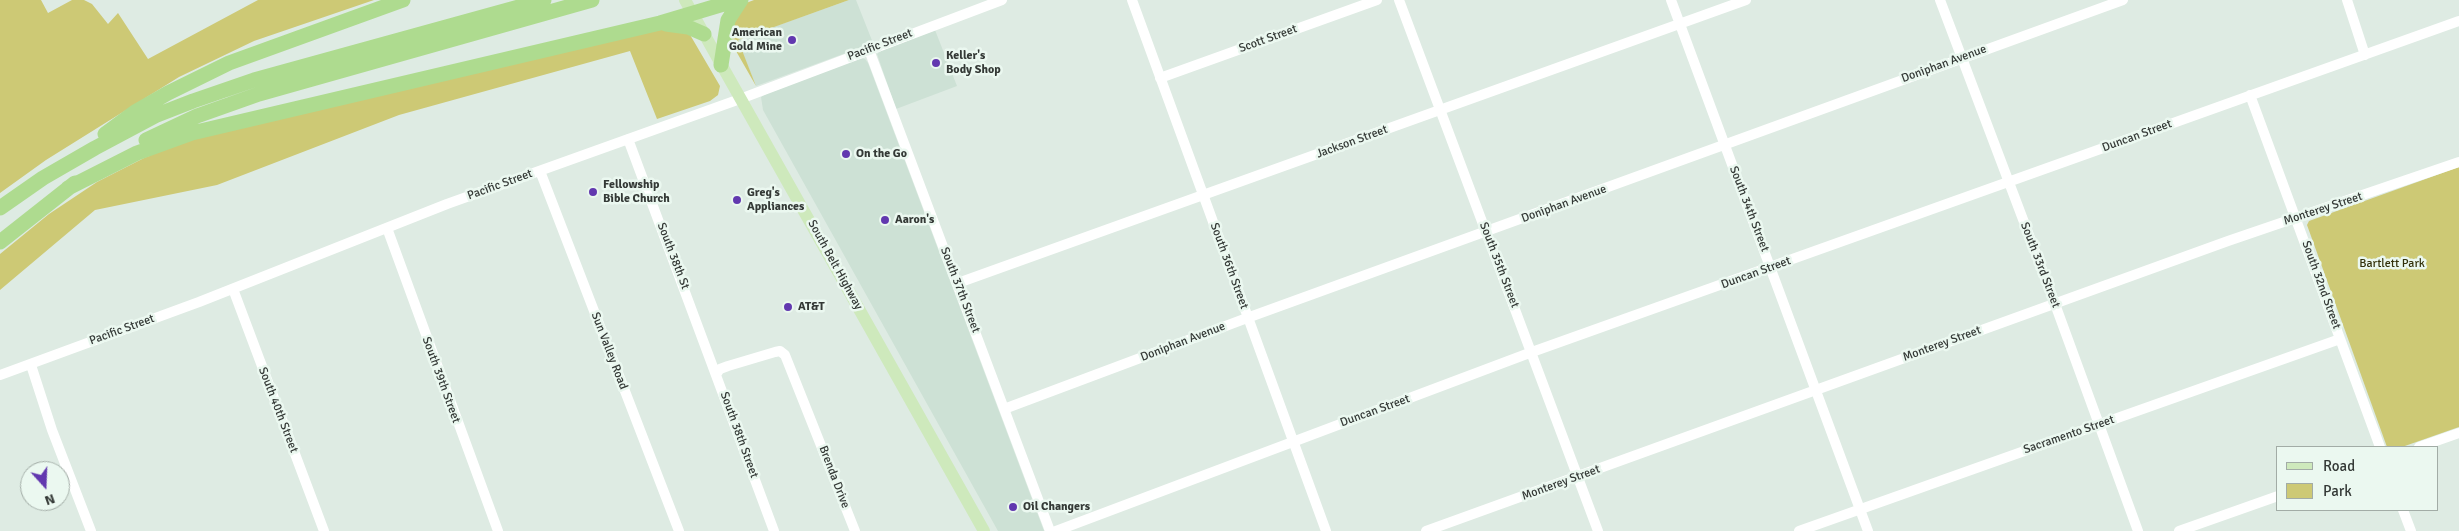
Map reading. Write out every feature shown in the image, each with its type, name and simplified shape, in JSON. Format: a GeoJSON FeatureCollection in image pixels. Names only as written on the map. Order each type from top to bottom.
{"type":"FeatureCollection","features":[{"type":"Feature","properties":{"kind":"highway"},"geometry":{"type":"LineString","coordinates":[[0,208],[135,112],[199,77],[275,45],[403,0]]}},
{"type":"Feature","properties":{"kind":"highway"},"geometry":{"type":"LineString","coordinates":[[43,178],[157,115],[193,101],[254,80],[544,0]]}},
{"type":"Feature","properties":{"kind":"highway"},"geometry":{"type":"LineString","coordinates":[[0,242],[68,188],[134,146],[228,104],[592,0]]}},
{"type":"Feature","properties":{"kind":"highway"},"geometry":{"type":"LineString","coordinates":[[68,188],[137,153],[192,133],[660,23],[737,0]]}},
{"type":"Feature","properties":{"kind":"highway"},"geometry":{"type":"LineString","coordinates":[[721,65],[728,20],[741,0]]}},
{"type":"Feature","properties":{"kind":"highway"},"geometry":{"type":"LineString","coordinates":[[660,23],[688,28],[704,34]]}},
{"type":"Feature","properties":{"kind":"main road","name":"South Belt Highway"},"geometry":{"type":"LineString","coordinates":[[685,0],[984,531]]}},
{"type":"Feature","properties":{"kind":"street","name":"Pacific Street"},"geometry":{"type":"LineString","coordinates":[[0,375],[232,289],[387,228],[740,99],[1002,0]]}},
{"type":"Feature","properties":{"kind":"street","name":"South 36th Street"},"geometry":{"type":"LineString","coordinates":[[1132,0],[1326,531]]}},
{"type":"Feature","properties":{"kind":"street","name":"Scott Street"},"geometry":{"type":"LineString","coordinates":[[1160,78],[1377,0]]}},
{"type":"Feature","properties":{"kind":"street","name":"South 35th Street"},"geometry":{"type":"LineString","coordinates":[[1399,0],[1598,531]]}},
{"type":"Feature","properties":{"kind":"street","name":"South 34th Street"},"geometry":{"type":"LineString","coordinates":[[1671,0],[1868,531]]}},
{"type":"Feature","properties":{"kind":"street","name":"Jackson Street"},"geometry":{"type":"LineString","coordinates":[[958,283],[1746,0]]}},
{"type":"Feature","properties":{"kind":"street","name":"South 33rd Street"},"geometry":{"type":"LineString","coordinates":[[1940,0],[2055,304],[2138,531]]}},
{"type":"Feature","properties":{"kind":"street","name":"Doniphan Avenue"},"geometry":{"type":"LineString","coordinates":[[1004,409],[1247,318],[2123,0]]}},
{"type":"Feature","properties":{"kind":"street"},"geometry":{"type":"LineString","coordinates":[[2347,0],[2366,55]]}},
{"type":"Feature","properties":{"kind":"street","name":"Duncan Street"},"geometry":{"type":"LineString","coordinates":[[1056,531],[1200,479],[1532,352],[2459,21]]}},
{"type":"Feature","properties":{"kind":"street","name":"South 37th Street"},"geometry":{"type":"LineString","coordinates":[[869,50],[1050,531]]}},
{"type":"Feature","properties":{"kind":"street","name":"South 32nd Street"},"geometry":{"type":"LineString","coordinates":[[2250,96],[2380,446]]}},
{"type":"Feature","properties":{"kind":"street","name":"South 38th St"},"geometry":{"type":"LineString","coordinates":[[628,139],[717,373]]}},
{"type":"Feature","properties":{"kind":"street","name":"Monterey Street"},"geometry":{"type":"LineString","coordinates":[[1426,531],[1816,389],[2459,162]]}},
{"type":"Feature","properties":{"kind":"street","name":"Sun Valley Road"},"geometry":{"type":"LineString","coordinates":[[540,171],[679,531]]}},
{"type":"Feature","properties":{"kind":"street","name":"South 39th Street"},"geometry":{"type":"LineString","coordinates":[[387,228],[498,531]]}},
{"type":"Feature","properties":{"kind":"street","name":"South 40th Street"},"geometry":{"type":"LineString","coordinates":[[232,289],[324,531]]}},
{"type":"Feature","properties":{"kind":"street","name":"Sacramento Street"},"geometry":{"type":"LineString","coordinates":[[1799,531],[2340,339]]}},
{"type":"Feature","properties":{"kind":"street","name":"Brenda Drive"},"geometry":{"type":"LineString","coordinates":[[717,373],[720,368],[780,351],[786,356],[855,531]]}},
{"type":"Feature","properties":{"kind":"street"},"geometry":{"type":"LineString","coordinates":[[31,365],[52,430],[91,531]]}},
{"type":"Feature","properties":{"kind":"street","name":"South 38th Street"},"geometry":{"type":"LineString","coordinates":[[717,373],[774,531]]}},
{"type":"Feature","properties":{"kind":"street"},"geometry":{"type":"LineString","coordinates":[[2421,446],[2459,433]]}},
{"type":"Feature","properties":{"kind":"street"},"geometry":{"type":"LineString","coordinates":[[2179,531],[2276,497]]}},
{"type":"Feature","properties":{"kind":"street"},"geometry":{"type":"LineString","coordinates":[[2403,511],[2411,531]]}},
{"type":"Feature","properties":{"kind":"shaded area"},"geometry":{"type":"Polygon","coordinates":[[[849,0],[856,0],[873,43],[756,86],[737,40],[849,0]]]}},
{"type":"Feature","properties":{"kind":"shaded area"},"geometry":{"type":"Polygon","coordinates":[[[935,30],[957,86],[896,109],[877,54],[935,30]]]}},
{"type":"Feature","properties":{"kind":"shaded area"},"geometry":{"type":"Polygon","coordinates":[[[861,58],[865,59],[868,63],[1044,531],[998,531],[763,110],[761,97],[766,94],[861,58]]]}},
{"type":"Feature","properties":{"kind":"green space"},"geometry":{"type":"Polygon","coordinates":[[[0,0],[41,0],[48,13],[72,0],[84,0],[92,4],[108,24],[118,13],[148,59],[258,0],[374,0],[254,41],[179,77],[46,160],[0,193],[0,0]]]}},
{"type":"Feature","properties":{"kind":"green space"},"geometry":{"type":"Polygon","coordinates":[[[754,0],[849,0],[738,40],[756,86],[732,44],[733,17],[746,3],[754,0]]]}},
{"type":"Feature","properties":{"kind":"green space"},"geometry":{"type":"Polygon","coordinates":[[[664,28],[689,33],[720,86],[718,95],[710,101],[657,119],[630,51],[399,115],[217,185],[95,210],[0,290],[0,254],[49,214],[97,182],[144,158],[185,141],[664,28]]]}},
{"type":"Feature","properties":{"kind":"green space","name":"Bartlett Park"},"geometry":{"type":"Polygon","coordinates":[[[2459,167],[2459,427],[2405,446],[2387,446],[2307,225],[2309,221],[2459,167]]]}},
{"type":"Feature","properties":{"kind":"place","name":"American Gold Mine"},"geometry":{"type":"Point","coordinates":[792,40]}},
{"type":"Feature","properties":{"kind":"place","name":"Keller's Body Shop"},"geometry":{"type":"Point","coordinates":[936,63]}},
{"type":"Feature","properties":{"kind":"place","name":"On the Go"},"geometry":{"type":"Point","coordinates":[846,154]}},
{"type":"Feature","properties":{"kind":"place","name":"Fellowship Bible Church"},"geometry":{"type":"Point","coordinates":[593,192]}},
{"type":"Feature","properties":{"kind":"place","name":"Greg's Appliances"},"geometry":{"type":"Point","coordinates":[737,200]}},
{"type":"Feature","properties":{"kind":"place","name":"Aaron's"},"geometry":{"type":"Point","coordinates":[885,220]}},
{"type":"Feature","properties":{"kind":"place","name":"AT&T"},"geometry":{"type":"Point","coordinates":[788,307]}},
{"type":"Feature","properties":{"kind":"place","name":"Oil Changers"},"geometry":{"type":"Point","coordinates":[1013,507]}}]}
